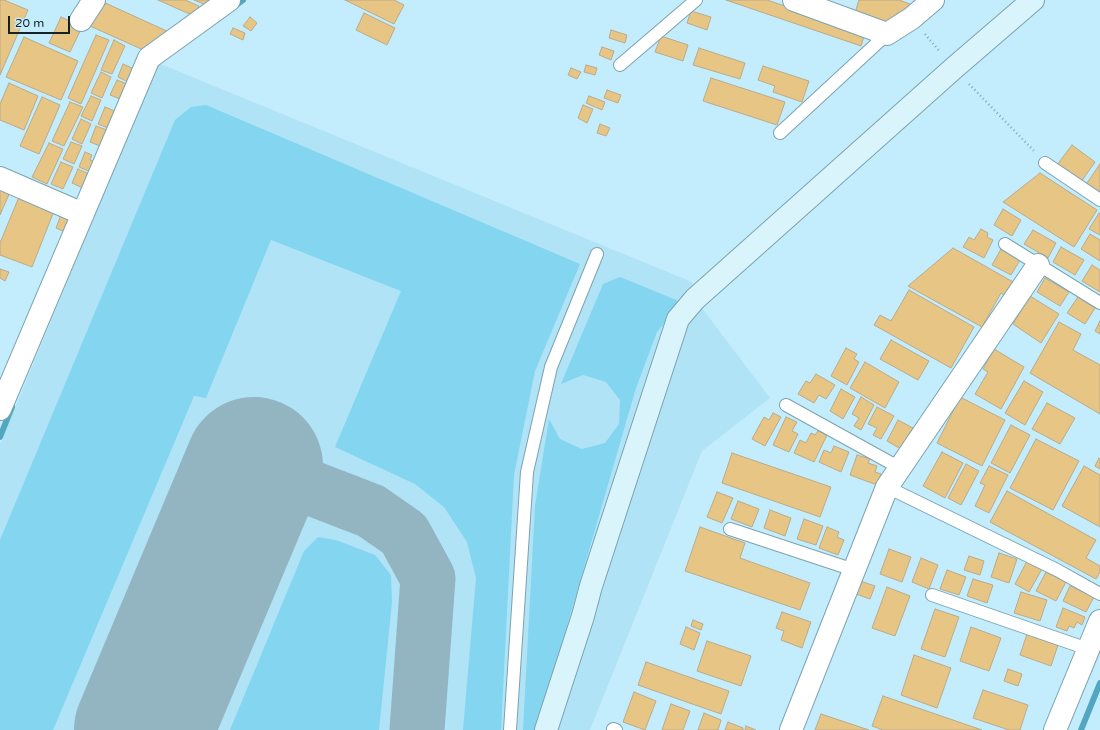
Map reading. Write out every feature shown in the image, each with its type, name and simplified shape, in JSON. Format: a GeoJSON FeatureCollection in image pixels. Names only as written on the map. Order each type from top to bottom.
{"type":"FeatureCollection","features":[{"type":"Feature","properties":{"kind":"street"},"geometry":{"type":"LineString","coordinates":[[81,20],[94,0]]}},
{"type":"Feature","properties":{"kind":"street"},"geometry":{"type":"LineString","coordinates":[[0,409],[149,58],[229,0]]}},
{"type":"Feature","properties":{"kind":"street"},"geometry":{"type":"LineString","coordinates":[[794,0],[887,34],[912,18],[932,0]]}},
{"type":"Feature","properties":{"kind":"street"},"geometry":{"type":"LineString","coordinates":[[546,730],[678,319],[695,299],[954,68],[1033,0]]}},
{"type":"Feature","properties":{"kind":"street"},"geometry":{"type":"LineString","coordinates":[[0,178],[83,214]]}},
{"type":"Feature","properties":{"kind":"street"},"geometry":{"type":"LineString","coordinates":[[791,730],[887,488],[1038,265]]}},
{"type":"Feature","properties":{"kind":"street"},"geometry":{"type":"LineString","coordinates":[[1055,730],[1100,621]]}},
{"type":"Feature","properties":{"kind":"lane"},"geometry":{"type":"LineString","coordinates":[[620,65],[696,0]]}},
{"type":"Feature","properties":{"kind":"lane"},"geometry":{"type":"LineString","coordinates":[[780,132],[887,34]]}},
{"type":"Feature","properties":{"kind":"lane"},"geometry":{"type":"LineString","coordinates":[[1046,163],[1100,200]]}},
{"type":"Feature","properties":{"kind":"lane"},"geometry":{"type":"LineString","coordinates":[[1005,244],[1100,303]]}},
{"type":"Feature","properties":{"kind":"lane"},"geometry":{"type":"LineString","coordinates":[[510,730],[527,472],[551,367],[597,254]]}},
{"type":"Feature","properties":{"kind":"lane"},"geometry":{"type":"LineString","coordinates":[[786,405],[900,468]]}},
{"type":"Feature","properties":{"kind":"lane"},"geometry":{"type":"LineString","coordinates":[[887,488],[1057,570],[1100,594]]}},
{"type":"Feature","properties":{"kind":"lane"},"geometry":{"type":"LineString","coordinates":[[730,529],[854,570]]}},
{"type":"Feature","properties":{"kind":"lane"},"geometry":{"type":"LineString","coordinates":[[932,595],[1088,649]]}},
{"type":"Feature","properties":{"kind":"path"},"geometry":{"type":"LineString","coordinates":[[912,18],[954,68],[1046,163]]}},
{"type":"Feature","properties":{"kind":"shaded area"},"geometry":{"type":"Polygon","coordinates":[[[158,63],[692,282],[695,299],[770,398],[702,451],[590,730],[0,730],[0,444],[158,63]]]}},
{"type":"Feature","properties":{"kind":"shaded area"},"geometry":{"type":"Polygon","coordinates":[[[206,105],[580,264],[535,371],[514,475],[501,730],[463,730],[476,578],[467,542],[444,507],[415,484],[335,447],[401,291],[271,240],[206,398],[194,396],[53,730],[0,730],[0,540],[175,120],[191,107],[206,105]]]}},
{"type":"Feature","properties":{"kind":"shaded area"},"geometry":{"type":"Polygon","coordinates":[[[620,277],[681,302],[657,332],[636,388],[537,730],[523,730],[535,506],[549,419],[560,439],[582,449],[605,443],[619,424],[620,400],[606,382],[583,375],[561,384],[603,284],[620,277]]]}},
{"type":"Feature","properties":{"kind":"shaded area"},"geometry":{"type":"Polygon","coordinates":[[[318,537],[336,540],[375,555],[391,575],[392,602],[379,730],[230,730],[304,551],[318,537]]]}},
{"type":"Feature","properties":{"kind":"building"},"geometry":{"type":"Polygon","coordinates":[[[0,0],[4,0],[28,10],[0,75],[0,0]]]}},
{"type":"Feature","properties":{"kind":"building"},"geometry":{"type":"Polygon","coordinates":[[[158,0],[185,0],[199,6],[194,16],[158,0]]]}},
{"type":"Feature","properties":{"kind":"building"},"geometry":{"type":"Polygon","coordinates":[[[194,0],[215,0],[206,5],[194,0]]]}},
{"type":"Feature","properties":{"kind":"building"},"geometry":{"type":"Polygon","coordinates":[[[345,0],[394,0],[404,5],[394,24],[345,0]]]}},
{"type":"Feature","properties":{"kind":"building"},"geometry":{"type":"Polygon","coordinates":[[[726,0],[767,0],[865,33],[861,46],[726,0]]]}},
{"type":"Feature","properties":{"kind":"building"},"geometry":{"type":"Polygon","coordinates":[[[859,0],[899,0],[910,4],[906,16],[897,13],[895,21],[884,25],[854,16],[859,0]]]}},
{"type":"Feature","properties":{"kind":"building"},"geometry":{"type":"Polygon","coordinates":[[[101,1],[171,33],[150,53],[90,26],[101,1]]]}},
{"type":"Feature","properties":{"kind":"building"},"geometry":{"type":"Polygon","coordinates":[[[691,11],[711,17],[707,30],[687,23],[691,11]]]}},
{"type":"Feature","properties":{"kind":"building"},"geometry":{"type":"Polygon","coordinates":[[[364,13],[395,28],[387,45],[356,30],[364,13]]]}},
{"type":"Feature","properties":{"kind":"building"},"geometry":{"type":"Polygon","coordinates":[[[61,17],[82,27],[70,52],[49,43],[61,17]]]}},
{"type":"Feature","properties":{"kind":"building"},"geometry":{"type":"Polygon","coordinates":[[[250,17],[257,23],[251,31],[243,26],[250,17]]]}},
{"type":"Feature","properties":{"kind":"building"},"geometry":{"type":"Polygon","coordinates":[[[233,28],[245,33],[243,40],[230,34],[233,28]]]}},
{"type":"Feature","properties":{"kind":"building"},"geometry":{"type":"Polygon","coordinates":[[[611,30],[627,35],[625,43],[609,38],[611,30]]]}},
{"type":"Feature","properties":{"kind":"building"},"geometry":{"type":"Polygon","coordinates":[[[96,35],[109,40],[81,104],[68,98],[96,35]]]}},
{"type":"Feature","properties":{"kind":"building"},"geometry":{"type":"Polygon","coordinates":[[[661,36],[688,45],[683,61],[655,52],[661,36]]]}},
{"type":"Feature","properties":{"kind":"building"},"geometry":{"type":"Polygon","coordinates":[[[24,37],[78,61],[61,100],[6,77],[24,37]]]}},
{"type":"Feature","properties":{"kind":"building"},"geometry":{"type":"Polygon","coordinates":[[[114,40],[125,46],[112,74],[101,70],[114,40]]]}},
{"type":"Feature","properties":{"kind":"building"},"geometry":{"type":"Polygon","coordinates":[[[602,47],[614,51],[611,60],[599,55],[602,47]]]}},
{"type":"Feature","properties":{"kind":"building"},"geometry":{"type":"Polygon","coordinates":[[[699,48],[745,63],[740,79],[693,65],[699,48]]]}},
{"type":"Feature","properties":{"kind":"building"},"geometry":{"type":"Polygon","coordinates":[[[123,64],[134,69],[128,82],[118,77],[123,64]]]}},
{"type":"Feature","properties":{"kind":"building"},"geometry":{"type":"Polygon","coordinates":[[[586,65],[597,68],[595,75],[584,72],[586,65]]]}},
{"type":"Feature","properties":{"kind":"building"},"geometry":{"type":"Polygon","coordinates":[[[763,66],[809,81],[802,102],[773,92],[775,86],[758,80],[763,66]]]}},
{"type":"Feature","properties":{"kind":"building"},"geometry":{"type":"Polygon","coordinates":[[[571,68],[581,72],[577,79],[568,75],[571,68]]]}},
{"type":"Feature","properties":{"kind":"building"},"geometry":{"type":"Polygon","coordinates":[[[101,72],[111,77],[102,98],[91,93],[101,72]]]}},
{"type":"Feature","properties":{"kind":"building"},"geometry":{"type":"Polygon","coordinates":[[[711,78],[785,102],[777,125],[703,101],[711,78]]]}},
{"type":"Feature","properties":{"kind":"building"},"geometry":{"type":"Polygon","coordinates":[[[117,80],[127,84],[120,99],[110,95],[117,80]]]}},
{"type":"Feature","properties":{"kind":"building"},"geometry":{"type":"Polygon","coordinates":[[[9,83],[38,96],[24,130],[0,120],[0,104],[9,83]]]}},
{"type":"Feature","properties":{"kind":"building"},"geometry":{"type":"Polygon","coordinates":[[[607,90],[621,95],[618,103],[604,98],[607,90]]]}},
{"type":"Feature","properties":{"kind":"building"},"geometry":{"type":"Polygon","coordinates":[[[91,96],[101,100],[92,121],[81,116],[91,96]]]}},
{"type":"Feature","properties":{"kind":"building"},"geometry":{"type":"Polygon","coordinates":[[[589,96],[605,102],[602,110],[586,103],[589,96]]]}},
{"type":"Feature","properties":{"kind":"building"},"geometry":{"type":"Polygon","coordinates":[[[42,97],[60,105],[39,154],[20,146],[42,97]]]}},
{"type":"Feature","properties":{"kind":"building"},"geometry":{"type":"Polygon","coordinates":[[[70,102],[83,107],[64,146],[52,141],[70,102]]]}},
{"type":"Feature","properties":{"kind":"building"},"geometry":{"type":"Polygon","coordinates":[[[583,105],[593,109],[587,123],[578,118],[583,105]]]}},
{"type":"Feature","properties":{"kind":"building"},"geometry":{"type":"Polygon","coordinates":[[[105,107],[115,111],[108,128],[98,124],[105,107]]]}},
{"type":"Feature","properties":{"kind":"building"},"geometry":{"type":"Polygon","coordinates":[[[81,119],[91,124],[82,144],[72,139],[81,119]]]}},
{"type":"Feature","properties":{"kind":"building"},"geometry":{"type":"Polygon","coordinates":[[[600,124],[610,128],[606,136],[597,133],[600,124]]]}},
{"type":"Feature","properties":{"kind":"building"},"geometry":{"type":"Polygon","coordinates":[[[96,126],[107,130],[100,146],[90,142],[96,126]]]}},
{"type":"Feature","properties":{"kind":"building"},"geometry":{"type":"Polygon","coordinates":[[[71,142],[82,146],[74,164],[63,159],[71,142]]]}},
{"type":"Feature","properties":{"kind":"building"},"geometry":{"type":"Polygon","coordinates":[[[49,143],[63,149],[47,184],[32,177],[49,143]]]}},
{"type":"Feature","properties":{"kind":"building"},"geometry":{"type":"Polygon","coordinates":[[[1072,145],[1095,162],[1081,182],[1057,165],[1072,145]]]}},
{"type":"Feature","properties":{"kind":"building"},"geometry":{"type":"Polygon","coordinates":[[[85,152],[92,155],[90,160],[95,162],[91,172],[79,167],[85,152]]]}},
{"type":"Feature","properties":{"kind":"building"},"geometry":{"type":"Polygon","coordinates":[[[61,162],[73,167],[63,189],[51,184],[61,162]]]}},
{"type":"Feature","properties":{"kind":"building"},"geometry":{"type":"Polygon","coordinates":[[[1100,164],[1100,195],[1085,186],[1100,164]]]}},
{"type":"Feature","properties":{"kind":"building"},"geometry":{"type":"Polygon","coordinates":[[[78,169],[91,175],[85,189],[72,183],[78,169]]]}},
{"type":"Feature","properties":{"kind":"building"},"geometry":{"type":"Polygon","coordinates":[[[1040,173],[1097,210],[1074,247],[1003,202],[1040,173]]]}},
{"type":"Feature","properties":{"kind":"building"},"geometry":{"type":"Polygon","coordinates":[[[0,188],[10,192],[0,215],[0,188]]]}},
{"type":"Feature","properties":{"kind":"building"},"geometry":{"type":"Polygon","coordinates":[[[19,197],[54,211],[32,267],[0,255],[0,243],[19,197]]]}},
{"type":"Feature","properties":{"kind":"building"},"geometry":{"type":"Polygon","coordinates":[[[1003,209],[1021,220],[1012,236],[994,225],[1003,209]]]}},
{"type":"Feature","properties":{"kind":"building"},"geometry":{"type":"Polygon","coordinates":[[[62,212],[74,216],[67,233],[56,228],[62,212]]]}},
{"type":"Feature","properties":{"kind":"building"},"geometry":{"type":"Polygon","coordinates":[[[1099,213],[1100,214],[1100,235],[1089,229],[1099,213]]]}},
{"type":"Feature","properties":{"kind":"building"},"geometry":{"type":"Polygon","coordinates":[[[981,229],[988,233],[987,237],[993,240],[984,258],[963,247],[969,237],[974,240],[981,229]]]}},
{"type":"Feature","properties":{"kind":"building"},"geometry":{"type":"Polygon","coordinates":[[[1033,230],[1056,243],[1048,258],[1024,244],[1033,230]]]}},
{"type":"Feature","properties":{"kind":"building"},"geometry":{"type":"Polygon","coordinates":[[[1090,234],[1100,240],[1100,261],[1081,249],[1090,234]]]}},
{"type":"Feature","properties":{"kind":"building"},"geometry":{"type":"Polygon","coordinates":[[[1061,247],[1084,260],[1075,275],[1053,262],[1061,247]]]}},
{"type":"Feature","properties":{"kind":"building"},"geometry":{"type":"Polygon","coordinates":[[[953,248],[1015,283],[1007,297],[1001,293],[982,327],[908,286],[953,248]]]}},
{"type":"Feature","properties":{"kind":"building"},"geometry":{"type":"Polygon","coordinates":[[[1001,249],[1020,260],[1011,275],[992,265],[1001,249]]]}},
{"type":"Feature","properties":{"kind":"building"},"geometry":{"type":"Polygon","coordinates":[[[1092,265],[1100,270],[1100,292],[1082,281],[1092,265]]]}},
{"type":"Feature","properties":{"kind":"building"},"geometry":{"type":"Polygon","coordinates":[[[0,269],[9,272],[5,281],[0,278],[0,269]]]}},
{"type":"Feature","properties":{"kind":"building"},"geometry":{"type":"Polygon","coordinates":[[[1045,278],[1069,292],[1060,306],[1037,292],[1045,278]]]}},
{"type":"Feature","properties":{"kind":"building"},"geometry":{"type":"Polygon","coordinates":[[[909,290],[974,327],[951,368],[874,325],[880,315],[891,321],[909,290]]]}},
{"type":"Feature","properties":{"kind":"building"},"geometry":{"type":"Polygon","coordinates":[[[1030,296],[1059,314],[1041,343],[1013,324],[1030,296]]]}},
{"type":"Feature","properties":{"kind":"building"},"geometry":{"type":"Polygon","coordinates":[[[1078,297],[1095,308],[1085,324],[1067,313],[1078,297]]]}},
{"type":"Feature","properties":{"kind":"building"},"geometry":{"type":"Polygon","coordinates":[[[1100,321],[1100,334],[1095,331],[1100,321]]]}},
{"type":"Feature","properties":{"kind":"building"},"geometry":{"type":"Polygon","coordinates":[[[1059,322],[1081,334],[1073,350],[1100,365],[1100,414],[1030,373],[1059,322]]]}},
{"type":"Feature","properties":{"kind":"building"},"geometry":{"type":"Polygon","coordinates":[[[891,340],[929,361],[918,380],[880,359],[891,340]]]}},
{"type":"Feature","properties":{"kind":"building"},"geometry":{"type":"Polygon","coordinates":[[[846,348],[857,354],[854,359],[859,362],[847,385],[831,376],[846,348]]]}},
{"type":"Feature","properties":{"kind":"building"},"geometry":{"type":"Polygon","coordinates":[[[994,349],[1024,367],[1001,409],[975,394],[988,372],[983,369],[994,349]]]}},
{"type":"Feature","properties":{"kind":"building"},"geometry":{"type":"Polygon","coordinates":[[[865,362],[899,382],[885,408],[850,388],[865,362]]]}},
{"type":"Feature","properties":{"kind":"building"},"geometry":{"type":"Polygon","coordinates":[[[816,374],[835,385],[826,399],[819,395],[814,403],[798,394],[806,381],[810,383],[816,374]]]}},
{"type":"Feature","properties":{"kind":"building"},"geometry":{"type":"Polygon","coordinates":[[[1024,381],[1043,392],[1025,425],[1005,413],[1024,381]]]}},
{"type":"Feature","properties":{"kind":"building"},"geometry":{"type":"Polygon","coordinates":[[[841,389],[855,397],[843,419],[830,411],[841,389]]]}},
{"type":"Feature","properties":{"kind":"building"},"geometry":{"type":"Polygon","coordinates":[[[861,397],[874,405],[861,430],[854,426],[859,418],[852,414],[861,397]]]}},
{"type":"Feature","properties":{"kind":"building"},"geometry":{"type":"Polygon","coordinates":[[[960,397],[1005,420],[982,466],[937,443],[960,397]]]}},
{"type":"Feature","properties":{"kind":"building"},"geometry":{"type":"Polygon","coordinates":[[[1047,403],[1075,418],[1060,444],[1032,429],[1047,403]]]}},
{"type":"Feature","properties":{"kind":"building"},"geometry":{"type":"Polygon","coordinates":[[[877,407],[894,416],[881,439],[873,435],[877,428],[868,424],[877,407]]]}},
{"type":"Feature","properties":{"kind":"building"},"geometry":{"type":"Polygon","coordinates":[[[773,413],[781,417],[765,446],[752,439],[764,417],[769,420],[773,413]]]}},
{"type":"Feature","properties":{"kind":"building"},"geometry":{"type":"Polygon","coordinates":[[[786,417],[797,422],[792,431],[798,434],[789,452],[773,445],[786,417]]]}},
{"type":"Feature","properties":{"kind":"building"},"geometry":{"type":"Polygon","coordinates":[[[898,420],[913,428],[901,449],[887,441],[898,420]]]}},
{"type":"Feature","properties":{"kind":"building"},"geometry":{"type":"Polygon","coordinates":[[[1011,425],[1030,435],[1010,473],[991,463],[1011,425]]]}},
{"type":"Feature","properties":{"kind":"building"},"geometry":{"type":"Polygon","coordinates":[[[818,431],[827,435],[814,462],[794,453],[800,440],[806,443],[811,433],[815,435],[818,431]]]}},
{"type":"Feature","properties":{"kind":"building"},"geometry":{"type":"Polygon","coordinates":[[[1036,439],[1079,461],[1053,510],[1010,488],[1036,439]]]}},
{"type":"Feature","properties":{"kind":"building"},"geometry":{"type":"Polygon","coordinates":[[[834,446],[849,452],[841,472],[819,462],[824,450],[831,453],[834,446]]]}},
{"type":"Feature","properties":{"kind":"building"},"geometry":{"type":"Polygon","coordinates":[[[942,452],[963,463],[945,498],[923,486],[942,452]]]}},
{"type":"Feature","properties":{"kind":"building"},"geometry":{"type":"Polygon","coordinates":[[[732,453],[831,487],[820,517],[722,483],[732,453]]]}},
{"type":"Feature","properties":{"kind":"building"},"geometry":{"type":"Polygon","coordinates":[[[857,455],[870,459],[868,463],[877,466],[875,472],[881,474],[877,485],[850,475],[857,455]]]}},
{"type":"Feature","properties":{"kind":"building"},"geometry":{"type":"Polygon","coordinates":[[[1099,458],[1100,459],[1100,469],[1095,466],[1099,458]]]}},
{"type":"Feature","properties":{"kind":"building"},"geometry":{"type":"Polygon","coordinates":[[[966,464],[979,471],[961,505],[948,498],[966,464]]]}},
{"type":"Feature","properties":{"kind":"building"},"geometry":{"type":"Polygon","coordinates":[[[989,466],[1008,475],[989,513],[975,506],[985,485],[980,483],[989,466]]]}},
{"type":"Feature","properties":{"kind":"building"},"geometry":{"type":"Polygon","coordinates":[[[1084,466],[1100,475],[1100,527],[1062,506],[1084,466]]]}},
{"type":"Feature","properties":{"kind":"building"},"geometry":{"type":"Polygon","coordinates":[[[1007,491],[1096,540],[1086,558],[1100,566],[1100,572],[1096,579],[990,522],[1007,491]]]}},
{"type":"Feature","properties":{"kind":"building"},"geometry":{"type":"Polygon","coordinates":[[[717,492],[733,498],[722,523],[707,517],[717,492]]]}},
{"type":"Feature","properties":{"kind":"building"},"geometry":{"type":"Polygon","coordinates":[[[738,501],[759,509],[752,527],[731,519],[738,501]]]}},
{"type":"Feature","properties":{"kind":"building"},"geometry":{"type":"Polygon","coordinates":[[[770,510],[791,518],[785,536],[764,528],[770,510]]]}},
{"type":"Feature","properties":{"kind":"building"},"geometry":{"type":"Polygon","coordinates":[[[804,519],[823,526],[816,545],[797,539],[804,519]]]}},
{"type":"Feature","properties":{"kind":"building"},"geometry":{"type":"Polygon","coordinates":[[[700,527],[745,543],[740,558],[810,583],[800,610],[685,571],[700,527]]]}},
{"type":"Feature","properties":{"kind":"building"},"geometry":{"type":"Polygon","coordinates":[[[827,527],[839,532],[837,537],[844,540],[838,555],[819,548],[827,527]]]}},
{"type":"Feature","properties":{"kind":"building"},"geometry":{"type":"Polygon","coordinates":[[[889,549],[911,557],[902,582],[880,574],[889,549]]]}},
{"type":"Feature","properties":{"kind":"building"},"geometry":{"type":"Polygon","coordinates":[[[999,553],[1017,559],[1009,583],[991,577],[999,553]]]}},
{"type":"Feature","properties":{"kind":"building"},"geometry":{"type":"Polygon","coordinates":[[[969,556],[984,561],[980,575],[964,570],[969,556]]]}},
{"type":"Feature","properties":{"kind":"building"},"geometry":{"type":"Polygon","coordinates":[[[921,558],[938,565],[929,589],[912,582],[921,558]]]}},
{"type":"Feature","properties":{"kind":"building"},"geometry":{"type":"Polygon","coordinates":[[[1027,561],[1042,569],[1029,592],[1015,584],[1027,561]]]}},
{"type":"Feature","properties":{"kind":"building"},"geometry":{"type":"Polygon","coordinates":[[[947,570],[966,577],[959,595],[940,589],[947,570]]]}},
{"type":"Feature","properties":{"kind":"building"},"geometry":{"type":"Polygon","coordinates":[[[1046,572],[1066,582],[1056,601],[1036,591],[1046,572]]]}},
{"type":"Feature","properties":{"kind":"building"},"geometry":{"type":"Polygon","coordinates":[[[973,579],[993,585],[987,603],[967,596],[973,579]]]}},
{"type":"Feature","properties":{"kind":"building"},"geometry":{"type":"Polygon","coordinates":[[[860,581],[875,586],[870,599],[856,594],[860,581]]]}},
{"type":"Feature","properties":{"kind":"building"},"geometry":{"type":"Polygon","coordinates":[[[1070,586],[1094,597],[1086,612],[1063,601],[1070,586]]]}},
{"type":"Feature","properties":{"kind":"building"},"geometry":{"type":"Polygon","coordinates":[[[887,587],[910,596],[895,636],[872,628],[887,587]]]}},
{"type":"Feature","properties":{"kind":"building"},"geometry":{"type":"Polygon","coordinates":[[[1021,592],[1047,600],[1040,621],[1014,613],[1021,592]]]}},
{"type":"Feature","properties":{"kind":"building"},"geometry":{"type":"Polygon","coordinates":[[[1063,608],[1085,617],[1082,625],[1077,622],[1074,628],[1069,626],[1067,631],[1056,627],[1063,608]]]}},
{"type":"Feature","properties":{"kind":"building"},"geometry":{"type":"Polygon","coordinates":[[[935,609],[959,617],[945,657],[921,649],[935,609]]]}},
{"type":"Feature","properties":{"kind":"building"},"geometry":{"type":"Polygon","coordinates":[[[782,612],[811,622],[802,648],[781,640],[784,631],[776,628],[782,612]]]}},
{"type":"Feature","properties":{"kind":"building"},"geometry":{"type":"Polygon","coordinates":[[[693,620],[703,624],[701,630],[691,626],[693,620]]]}},
{"type":"Feature","properties":{"kind":"building"},"geometry":{"type":"Polygon","coordinates":[[[686,627],[700,633],[694,650],[680,644],[686,627]]]}},
{"type":"Feature","properties":{"kind":"building"},"geometry":{"type":"Polygon","coordinates":[[[971,627],[1001,638],[989,671],[960,661],[971,627]]]}},
{"type":"Feature","properties":{"kind":"building"},"geometry":{"type":"Polygon","coordinates":[[[1027,634],[1058,645],[1051,666],[1020,655],[1027,634]]]}},
{"type":"Feature","properties":{"kind":"building"},"geometry":{"type":"Polygon","coordinates":[[[707,641],[751,656],[741,686],[697,671],[707,641]]]}},
{"type":"Feature","properties":{"kind":"building"},"geometry":{"type":"Polygon","coordinates":[[[914,655],[951,668],[937,708],[901,695],[914,655]]]}},
{"type":"Feature","properties":{"kind":"building"},"geometry":{"type":"Polygon","coordinates":[[[646,662],[729,691],[721,714],[638,685],[646,662]]]}},
{"type":"Feature","properties":{"kind":"building"},"geometry":{"type":"Polygon","coordinates":[[[1008,669],[1022,674],[1018,686],[1004,681],[1008,669]]]}},
{"type":"Feature","properties":{"kind":"building"},"geometry":{"type":"Polygon","coordinates":[[[983,690],[1028,705],[1020,730],[1009,730],[973,718],[983,690]]]}},
{"type":"Feature","properties":{"kind":"building"},"geometry":{"type":"Polygon","coordinates":[[[634,692],[656,701],[645,730],[623,722],[634,692]]]}},
{"type":"Feature","properties":{"kind":"building"},"geometry":{"type":"Polygon","coordinates":[[[883,696],[982,730],[883,730],[872,726],[883,696]]]}},
{"type":"Feature","properties":{"kind":"building"},"geometry":{"type":"Polygon","coordinates":[[[671,704],[690,711],[683,730],[662,730],[671,704]]]}},
{"type":"Feature","properties":{"kind":"building"},"geometry":{"type":"Polygon","coordinates":[[[704,713],[721,720],[718,730],[698,730],[704,713]]]}},
{"type":"Feature","properties":{"kind":"building"},"geometry":{"type":"Polygon","coordinates":[[[821,714],[869,730],[815,730],[821,714]]]}},
{"type":"Feature","properties":{"kind":"building"},"geometry":{"type":"Polygon","coordinates":[[[728,722],[743,728],[743,730],[725,730],[728,722]]]}},
{"type":"Feature","properties":{"kind":"building"},"geometry":{"type":"Polygon","coordinates":[[[746,726],[756,730],[745,730],[746,726]]]}},
{"type":"Feature","properties":{"kind":"waterway"},"geometry":{"type":"LineString","coordinates":[[234,7],[243,0]]}},
{"type":"Feature","properties":{"kind":"waterway"},"geometry":{"type":"LineString","coordinates":[[0,437],[12,407]]}},
{"type":"Feature","properties":{"kind":"waterway"},"geometry":{"type":"LineString","coordinates":[[1081,730],[1100,683]]}},
{"type":"Feature","properties":{"kind":"taxiway"},"geometry":{"type":"LineString","coordinates":[[260,469],[254,466],[371,511],[404,534],[428,578],[417,730]]}},
{"type":"Feature","properties":{"kind":"runway"},"geometry":{"type":"LineString","coordinates":[[143,730],[254,466]]}}]}
